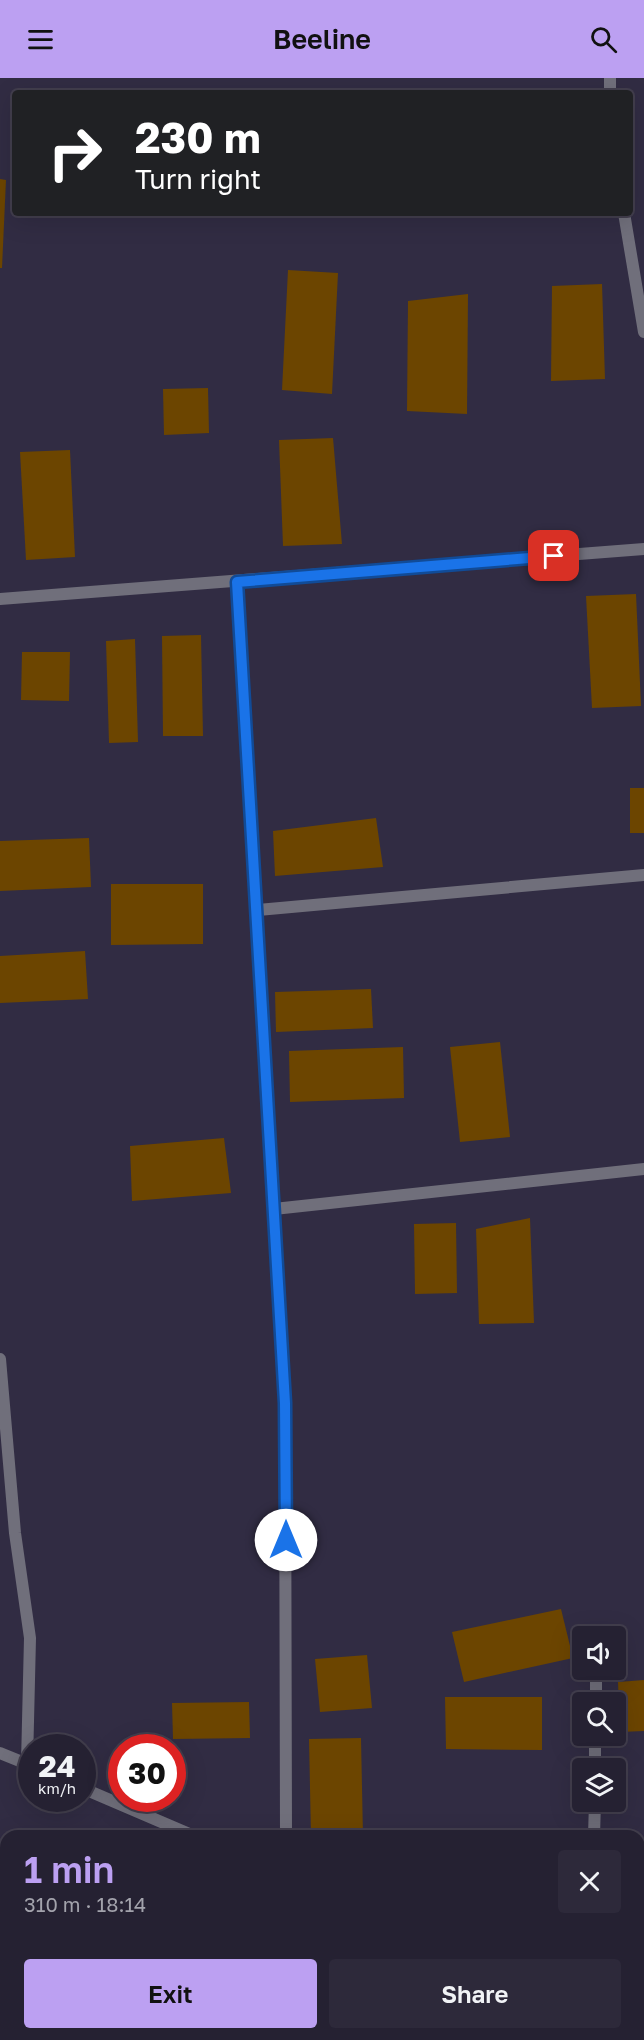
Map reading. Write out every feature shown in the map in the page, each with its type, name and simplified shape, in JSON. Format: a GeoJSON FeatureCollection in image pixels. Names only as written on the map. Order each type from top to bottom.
{"type":"FeatureCollection","features":[{"type":"Feature","properties":{"kind":"street"},"geometry":{"type":"LineString","coordinates":[[625,216],[644,332]]}},
{"type":"Feature","properties":{"kind":"street"},"geometry":{"type":"LineString","coordinates":[[0,599],[644,549]]}},
{"type":"Feature","properties":{"kind":"street"},"geometry":{"type":"LineString","coordinates":[[237,582],[258,910],[285,1403],[286,1830]]}},
{"type":"Feature","properties":{"kind":"street"},"geometry":{"type":"LineString","coordinates":[[258,910],[644,875]]}},
{"type":"Feature","properties":{"kind":"street"},"geometry":{"type":"LineString","coordinates":[[274,1209],[644,1169]]}},
{"type":"Feature","properties":{"kind":"street"},"geometry":{"type":"LineString","coordinates":[[0,1359],[15,1533],[30,1638],[29,1734]]}},
{"type":"Feature","properties":{"kind":"street"},"geometry":{"type":"LineString","coordinates":[[0,1753],[18,1760]]}},
{"type":"Feature","properties":{"kind":"street"},"geometry":{"type":"LineString","coordinates":[[96,1794],[180,1830]]}},
{"type":"Feature","properties":{"kind":"street"},"geometry":{"type":"LineString","coordinates":[[594,1830],[595,1812]]}},
{"type":"Feature","properties":{"kind":"building"},"geometry":{"type":"Polygon","coordinates":[[[0,179],[6,180],[2,268],[0,268],[0,179]]]}},
{"type":"Feature","properties":{"kind":"building"},"geometry":{"type":"Polygon","coordinates":[[[288,270],[338,273],[332,394],[282,390],[288,270]]]}},
{"type":"Feature","properties":{"kind":"building"},"geometry":{"type":"Polygon","coordinates":[[[602,284],[605,379],[551,381],[552,286],[602,284]]]}},
{"type":"Feature","properties":{"kind":"building"},"geometry":{"type":"Polygon","coordinates":[[[468,294],[467,414],[407,411],[408,301],[468,294]]]}},
{"type":"Feature","properties":{"kind":"building"},"geometry":{"type":"Polygon","coordinates":[[[208,388],[209,433],[164,435],[163,389],[208,388]]]}},
{"type":"Feature","properties":{"kind":"building"},"geometry":{"type":"Polygon","coordinates":[[[333,438],[342,544],[283,546],[279,440],[333,438]]]}},
{"type":"Feature","properties":{"kind":"building"},"geometry":{"type":"Polygon","coordinates":[[[70,450],[75,557],[26,560],[20,452],[70,450]]]}},
{"type":"Feature","properties":{"kind":"building"},"geometry":{"type":"Polygon","coordinates":[[[636,594],[641,706],[592,708],[586,596],[636,594]]]}},
{"type":"Feature","properties":{"kind":"building"},"geometry":{"type":"Polygon","coordinates":[[[201,635],[203,736],[163,736],[162,636],[201,635]]]}},
{"type":"Feature","properties":{"kind":"building"},"geometry":{"type":"Polygon","coordinates":[[[135,639],[138,742],[109,743],[106,641],[135,639]]]}},
{"type":"Feature","properties":{"kind":"building"},"geometry":{"type":"Polygon","coordinates":[[[22,652],[70,652],[69,701],[21,700],[22,652]]]}},
{"type":"Feature","properties":{"kind":"building"},"geometry":{"type":"Polygon","coordinates":[[[630,788],[644,788],[644,833],[630,833],[630,788]]]}},
{"type":"Feature","properties":{"kind":"building"},"geometry":{"type":"Polygon","coordinates":[[[376,818],[383,867],[275,876],[273,831],[376,818]]]}},
{"type":"Feature","properties":{"kind":"building"},"geometry":{"type":"Polygon","coordinates":[[[89,838],[91,887],[0,891],[0,841],[89,838]]]}},
{"type":"Feature","properties":{"kind":"building"},"geometry":{"type":"Polygon","coordinates":[[[111,884],[203,884],[203,944],[111,945],[111,884]]]}},
{"type":"Feature","properties":{"kind":"building"},"geometry":{"type":"Polygon","coordinates":[[[85,951],[88,999],[0,1003],[0,956],[85,951]]]}},
{"type":"Feature","properties":{"kind":"building"},"geometry":{"type":"Polygon","coordinates":[[[371,989],[373,1028],[276,1032],[275,992],[371,989]]]}},
{"type":"Feature","properties":{"kind":"building"},"geometry":{"type":"Polygon","coordinates":[[[500,1042],[510,1137],[460,1142],[450,1047],[500,1042]]]}},
{"type":"Feature","properties":{"kind":"building"},"geometry":{"type":"Polygon","coordinates":[[[403,1047],[404,1098],[290,1102],[289,1051],[403,1047]]]}},
{"type":"Feature","properties":{"kind":"building"},"geometry":{"type":"Polygon","coordinates":[[[224,1138],[231,1193],[132,1201],[130,1146],[224,1138]]]}},
{"type":"Feature","properties":{"kind":"building"},"geometry":{"type":"Polygon","coordinates":[[[530,1218],[534,1323],[479,1324],[476,1229],[530,1218]]]}},
{"type":"Feature","properties":{"kind":"building"},"geometry":{"type":"Polygon","coordinates":[[[456,1223],[457,1293],[415,1294],[414,1224],[456,1223]]]}},
{"type":"Feature","properties":{"kind":"building"},"geometry":{"type":"Polygon","coordinates":[[[561,1609],[572,1658],[464,1682],[452,1632],[561,1609]]]}},
{"type":"Feature","properties":{"kind":"building"},"geometry":{"type":"Polygon","coordinates":[[[367,1655],[372,1708],[320,1712],[315,1659],[367,1655]]]}},
{"type":"Feature","properties":{"kind":"building"},"geometry":{"type":"Polygon","coordinates":[[[644,1680],[644,1731],[626,1732],[626,1692],[618,1692],[618,1682],[644,1680]]]}},
{"type":"Feature","properties":{"kind":"building"},"geometry":{"type":"Polygon","coordinates":[[[445,1697],[542,1697],[542,1750],[446,1749],[445,1697]]]}},
{"type":"Feature","properties":{"kind":"building"},"geometry":{"type":"Polygon","coordinates":[[[249,1702],[250,1738],[186,1739],[186,1734],[173,1734],[172,1703],[249,1702]]]}},
{"type":"Feature","properties":{"kind":"building"},"geometry":{"type":"Polygon","coordinates":[[[361,1738],[363,1830],[311,1830],[309,1739],[361,1738]]]}},
{"type":"Feature","properties":{"kind":"route"},"geometry":{"type":"LineString","coordinates":[[286,1540],[285,1403],[237,582],[554,556]]}}]}
